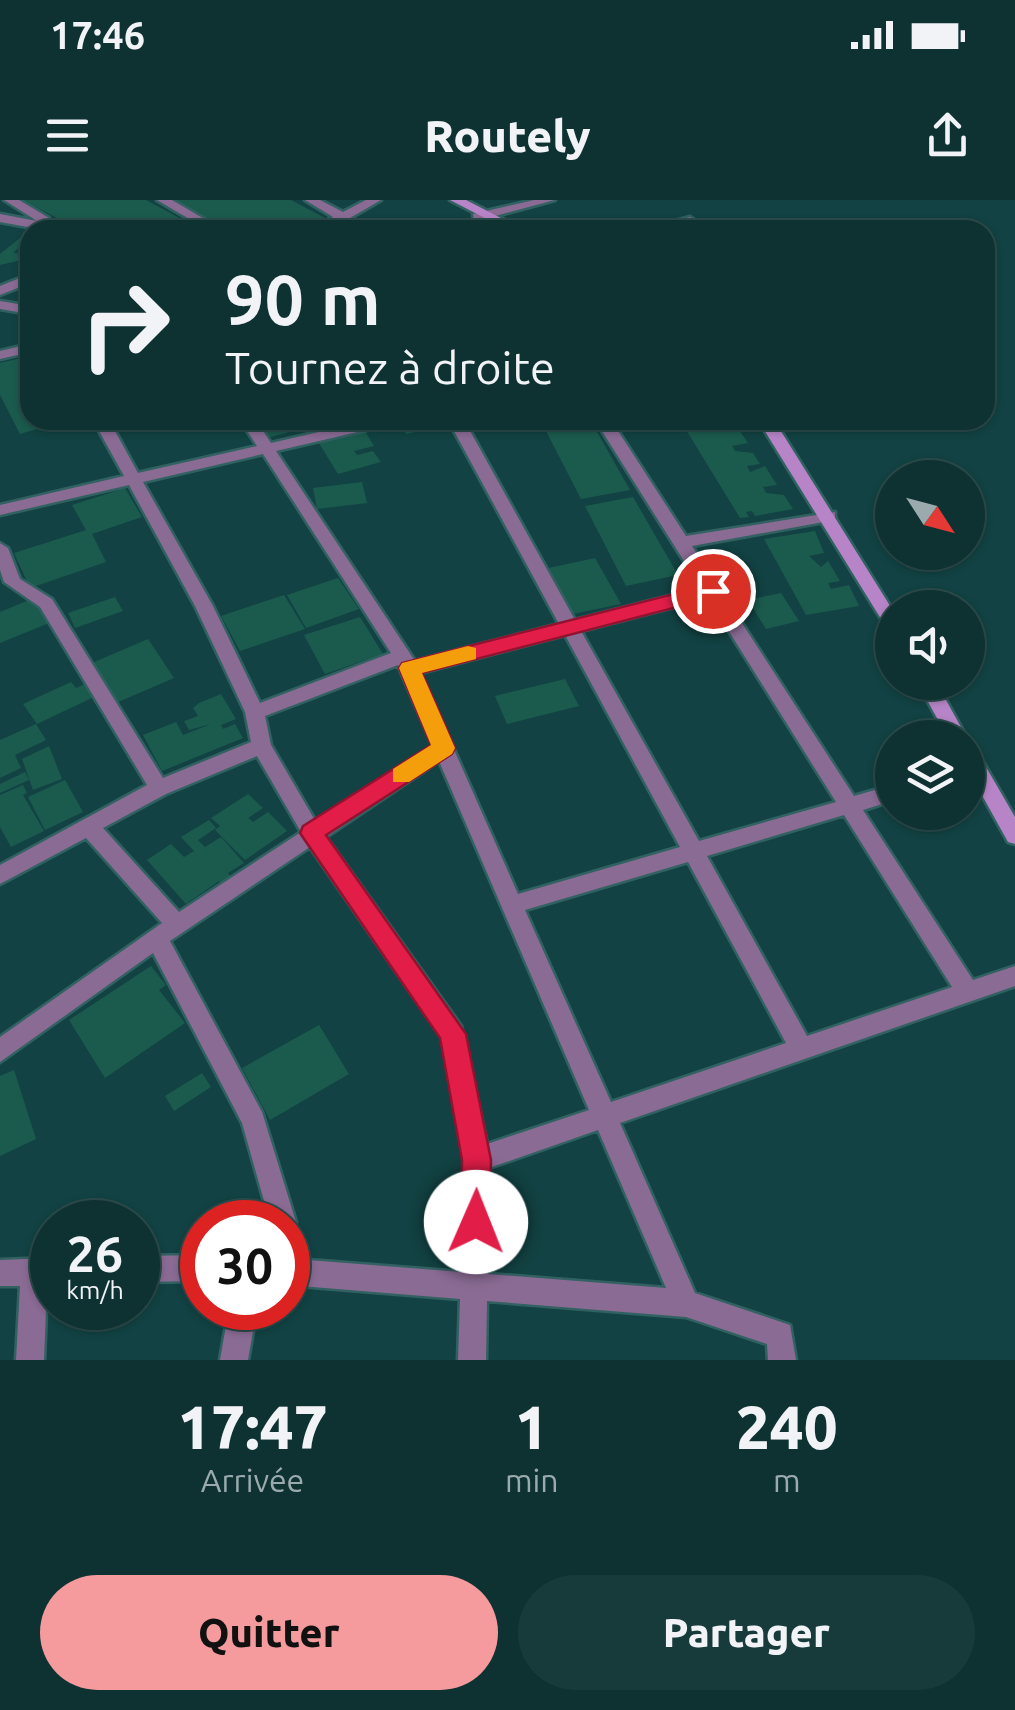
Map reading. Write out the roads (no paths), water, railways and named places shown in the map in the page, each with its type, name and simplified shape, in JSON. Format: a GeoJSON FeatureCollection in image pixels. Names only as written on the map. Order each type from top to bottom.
{"type":"FeatureCollection","features":[{"type":"Feature","properties":{"kind":"street"},"geometry":{"type":"LineString","coordinates":[[10,200],[44,220]]}},
{"type":"Feature","properties":{"kind":"street"},"geometry":{"type":"LineString","coordinates":[[163,200],[200,220]]}},
{"type":"Feature","properties":{"kind":"street"},"geometry":{"type":"LineString","coordinates":[[311,200],[345,220]]}},
{"type":"Feature","properties":{"kind":"street"},"geometry":{"type":"LineString","coordinates":[[337,220],[375,200]]}},
{"type":"Feature","properties":{"kind":"street"},"geometry":{"type":"LineString","coordinates":[[456,200],[499,220]]}},
{"type":"Feature","properties":{"kind":"street"},"geometry":{"type":"LineString","coordinates":[[476,220],[548,200]]}},
{"type":"Feature","properties":{"kind":"street"},"geometry":{"type":"LineString","coordinates":[[106,430],[204,606],[255,712],[260,746],[312,833],[452,1034],[477,1160],[472,1360]]}},
{"type":"Feature","properties":{"kind":"street"},"geometry":{"type":"LineString","coordinates":[[254,430],[406,662],[686,1304]]}},
{"type":"Feature","properties":{"kind":"street"},"geometry":{"type":"LineString","coordinates":[[0,510],[340,430]]}},
{"type":"Feature","properties":{"kind":"street"},"geometry":{"type":"LineString","coordinates":[[461,430],[566,628],[802,1049]]}},
{"type":"Feature","properties":{"kind":"street"},"geometry":{"type":"LineString","coordinates":[[609,430],[968,992]]}},
{"type":"Feature","properties":{"kind":"street"},"geometry":{"type":"LineString","coordinates":[[773,430],[875,594]]}},
{"type":"Feature","properties":{"kind":"street"},"geometry":{"type":"LineString","coordinates":[[682,542],[829,516]]}},
{"type":"Feature","properties":{"kind":"street"},"geometry":{"type":"LineString","coordinates":[[0,548],[13,582],[46,603],[159,788]]}},
{"type":"Feature","properties":{"kind":"street"},"geometry":{"type":"LineString","coordinates":[[255,712],[406,662],[713,591]]}},
{"type":"Feature","properties":{"kind":"street"},"geometry":{"type":"LineString","coordinates":[[2,870],[159,788],[260,746]]}},
{"type":"Feature","properties":{"kind":"street"},"geometry":{"type":"LineString","coordinates":[[0,1051],[312,833],[444,748]]}},
{"type":"Feature","properties":{"kind":"street"},"geometry":{"type":"LineString","coordinates":[[985,788],[1015,836]]}},
{"type":"Feature","properties":{"kind":"street"},"geometry":{"type":"LineString","coordinates":[[512,905],[875,797]]}},
{"type":"Feature","properties":{"kind":"street"},"geometry":{"type":"LineString","coordinates":[[89,827],[167,932],[253,1120],[277,1200]]}},
{"type":"Feature","properties":{"kind":"street"},"geometry":{"type":"LineString","coordinates":[[477,1160],[1015,976]]}},
{"type":"Feature","properties":{"kind":"street"},"geometry":{"type":"LineString","coordinates":[[0,1273],[30,1272]]}},
{"type":"Feature","properties":{"kind":"street"},"geometry":{"type":"LineString","coordinates":[[310,1274],[474,1284],[686,1304],[780,1335],[782,1360]]}},
{"type":"Feature","properties":{"kind":"street"},"geometry":{"type":"LineString","coordinates":[[30,1360],[34,1330]]}},
{"type":"Feature","properties":{"kind":"street"},"geometry":{"type":"LineString","coordinates":[[234,1360],[240,1330]]}}]}
